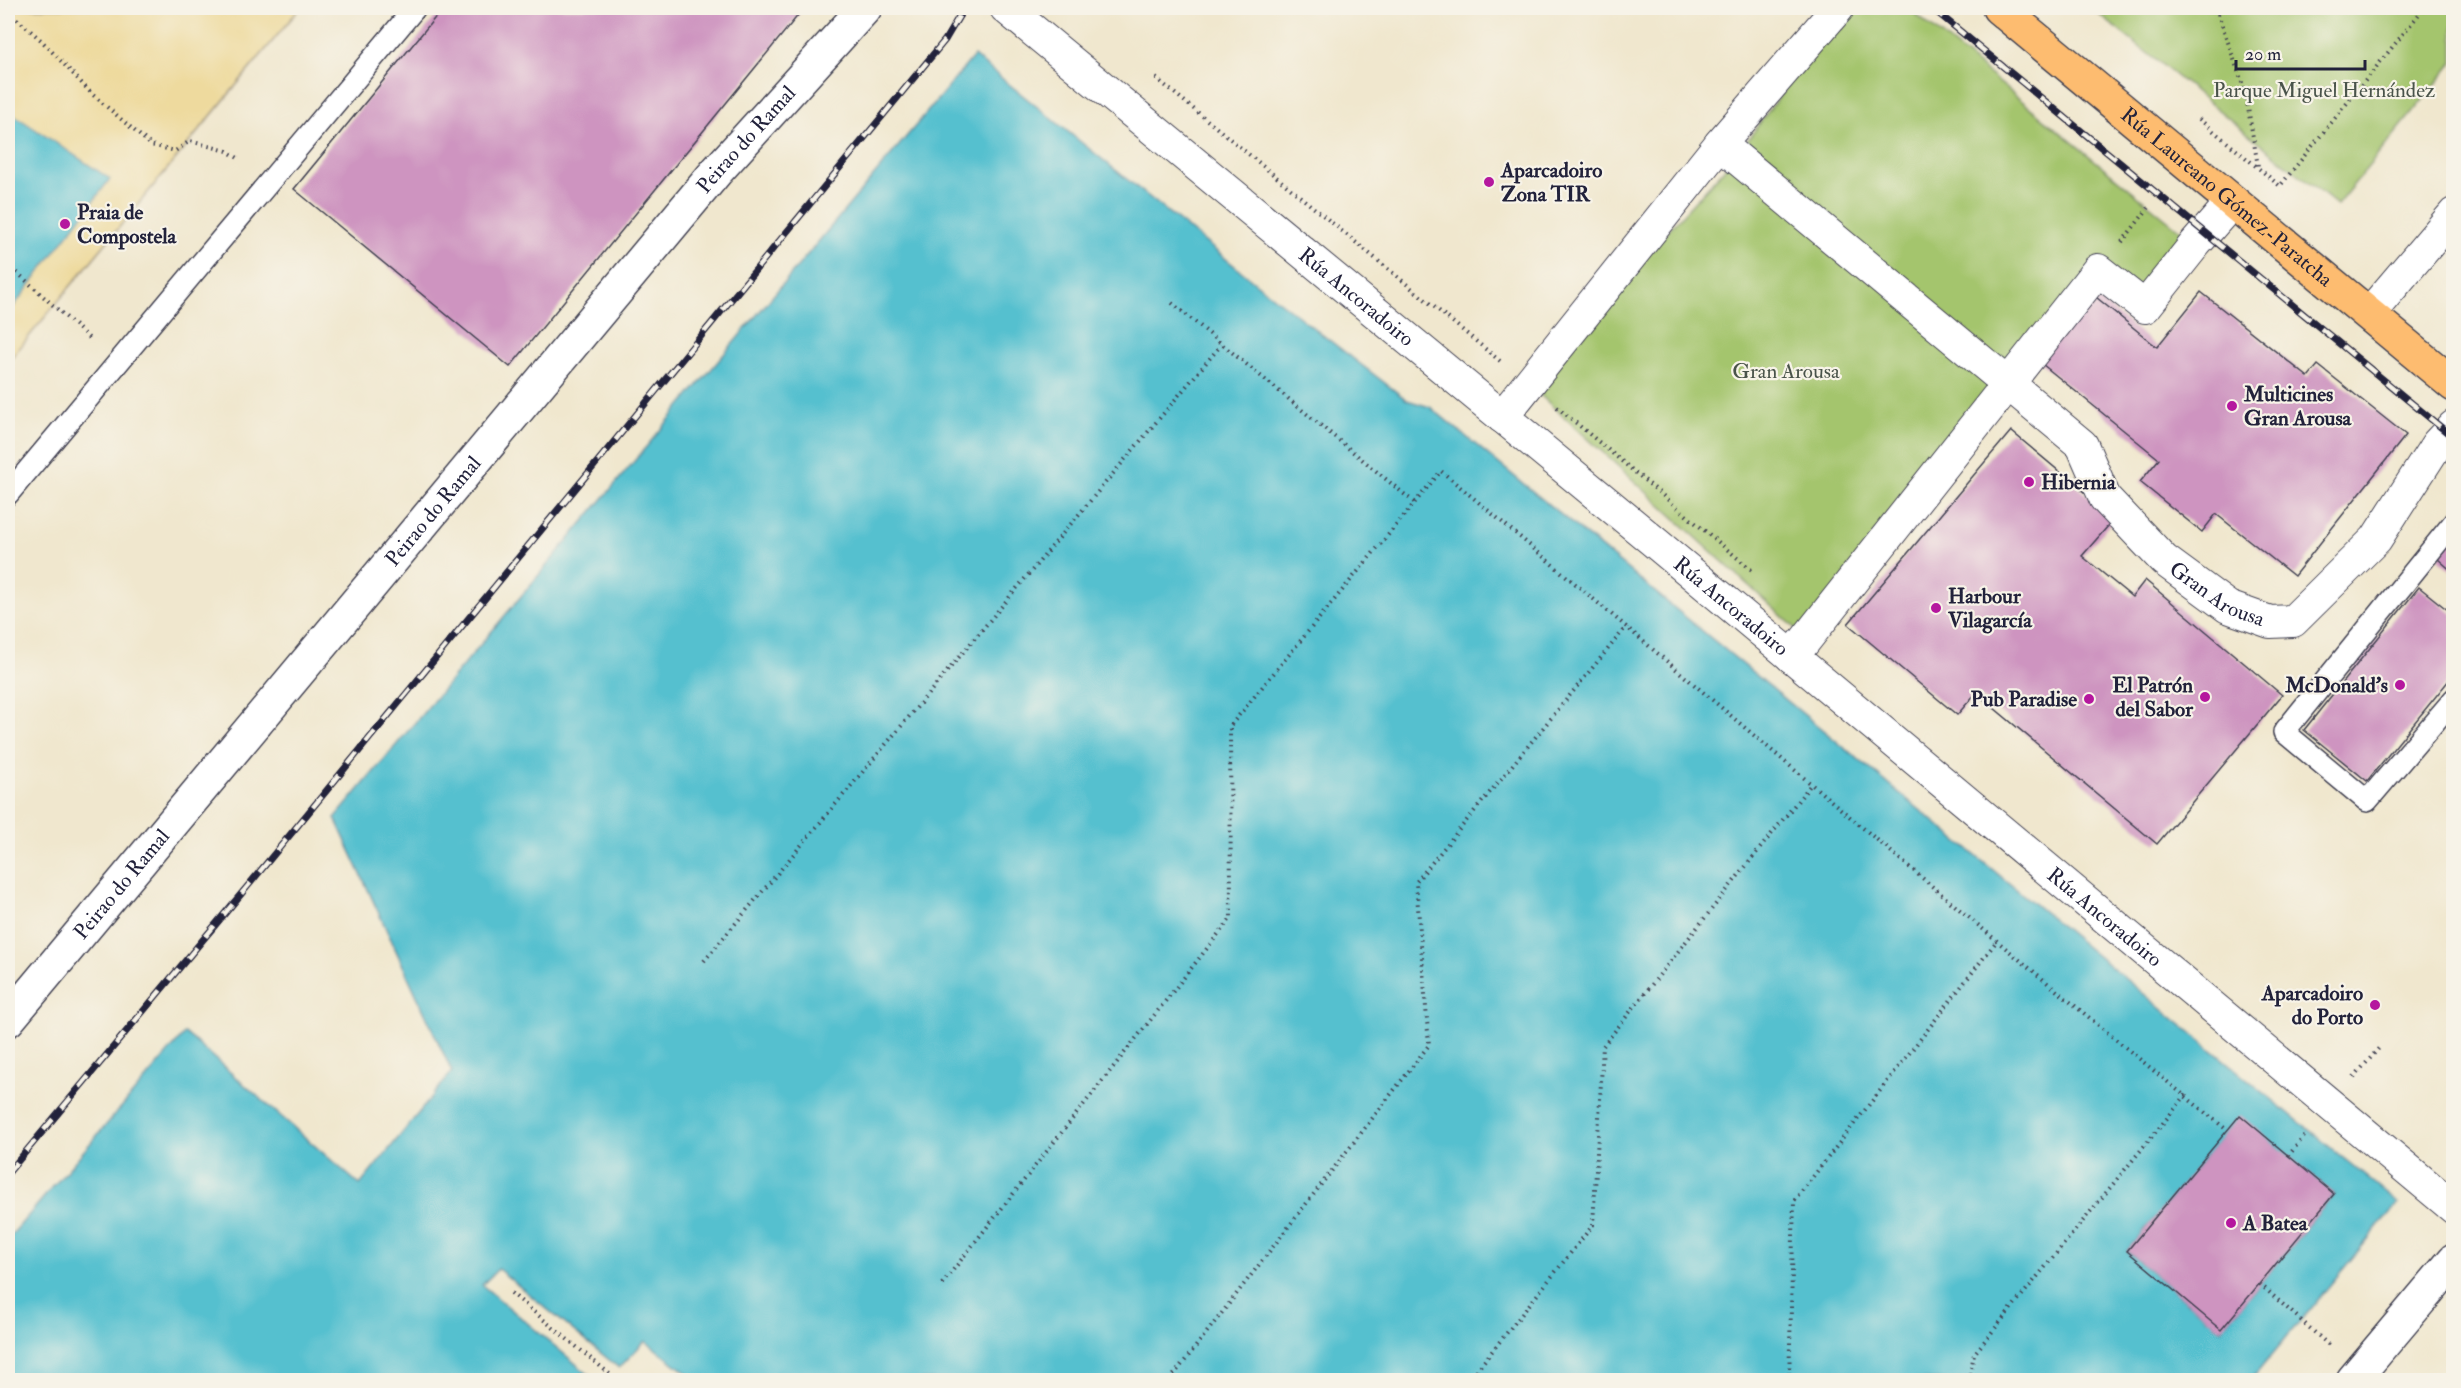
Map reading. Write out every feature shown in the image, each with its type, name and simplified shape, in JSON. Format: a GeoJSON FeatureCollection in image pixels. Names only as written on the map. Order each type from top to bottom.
{"type":"FeatureCollection","features":[{"type":"Feature","properties":{"kind":"main road","name":"Rúa Laureano Gómez-Paratcha"},"geometry":{"type":"LineString","coordinates":[[1999,8],[2454,385]]}},
{"type":"Feature","properties":{"kind":"street","name":"Peirao do Ramal"},"geometry":{"type":"LineString","coordinates":[[8,1020],[716,172],[865,8]]}},
{"type":"Feature","properties":{"kind":"street","name":"Rúa Ancoradoiro"},"geometry":{"type":"LineString","coordinates":[[1006,8],[1792,657],[2454,1208]]}},
{"type":"Feature","properties":{"kind":"street"},"geometry":{"type":"LineString","coordinates":[[1502,417],[1720,144],[1838,8]]}},
{"type":"Feature","properties":{"kind":"street","name":"Gran Arousa"},"geometry":{"type":"LineString","coordinates":[[1720,144],[2082,446],[2105,498],[2164,560],[2228,607],[2270,622],[2293,621],[2376,539],[2437,444],[2454,426]]}},
{"type":"Feature","properties":{"kind":"street"},"geometry":{"type":"LineString","coordinates":[[1792,657],[2098,270],[2145,308],[2196,243],[2233,201]]}},
{"type":"Feature","properties":{"kind":"street"},"geometry":{"type":"LineString","coordinates":[[2369,314],[2454,214]]}},
{"type":"Feature","properties":{"kind":"street"},"geometry":{"type":"LineString","coordinates":[[2353,1380],[2454,1260]]}},
{"type":"Feature","properties":{"kind":"lane"},"geometry":{"type":"LineString","coordinates":[[8,494],[415,8]]}},
{"type":"Feature","properties":{"kind":"lane"},"geometry":{"type":"LineString","coordinates":[[2454,522],[2284,732],[2367,801],[2454,699]]}},
{"type":"Feature","properties":{"kind":"path"},"geometry":{"type":"LineString","coordinates":[[2216,8],[2245,91],[2258,167]]}},
{"type":"Feature","properties":{"kind":"path"},"geometry":{"type":"LineString","coordinates":[[2280,186],[2424,8]]}},
{"type":"Feature","properties":{"kind":"path"},"geometry":{"type":"LineString","coordinates":[[8,11],[41,40],[92,94],[151,145],[174,151],[190,141],[227,151],[241,160]]}},
{"type":"Feature","properties":{"kind":"path"},"geometry":{"type":"LineString","coordinates":[[8,264],[91,340]]}},
{"type":"Feature","properties":{"kind":"path"},"geometry":{"type":"LineString","coordinates":[[1172,303],[1415,503]]}},
{"type":"Feature","properties":{"kind":"path"},"geometry":{"type":"LineString","coordinates":[[704,961],[1221,345]]}},
{"type":"Feature","properties":{"kind":"path"},"geometry":{"type":"LineString","coordinates":[[942,1284],[1231,918],[1230,726],[1441,471],[1812,783],[1996,942],[2227,1130]]}},
{"type":"Feature","properties":{"kind":"path"},"geometry":{"type":"LineString","coordinates":[[1170,1380],[1429,1046],[1416,882],[1627,627]]}},
{"type":"Feature","properties":{"kind":"path"},"geometry":{"type":"LineString","coordinates":[[1469,1380],[1593,1225],[1603,1046],[1812,783]]}},
{"type":"Feature","properties":{"kind":"path"},"geometry":{"type":"LineString","coordinates":[[1789,1380],[1794,1201],[1996,942]]}},
{"type":"Feature","properties":{"kind":"path"},"geometry":{"type":"LineString","coordinates":[[1969,1380],[1974,1354],[2186,1095]]}},
{"type":"Feature","properties":{"kind":"path"},"geometry":{"type":"LineString","coordinates":[[2288,1156],[2310,1130]]}},
{"type":"Feature","properties":{"kind":"path"},"geometry":{"type":"LineString","coordinates":[[2259,1284],[2316,1334]]}},
{"type":"Feature","properties":{"kind":"path"},"geometry":{"type":"LineString","coordinates":[[511,1293],[617,1380]]}},
{"type":"Feature","properties":{"kind":"green space","name":"Gran Arousa"},"geometry":{"type":"Polygon","coordinates":[[[1843,8],[1908,8],[2196,243],[2145,307],[2099,271],[1805,637],[1528,384],[1736,156],[1843,8]]]}},
{"type":"Feature","properties":{"kind":"green space","name":"Parque Miguel Hernández"},"geometry":{"type":"Polygon","coordinates":[[[2091,8],[2453,8],[2453,63],[2337,205],[2091,8]]]}},
{"type":"Feature","properties":{"kind":"sand","name":"Praia de Compostela"},"geometry":{"type":"Polygon","coordinates":[[[8,8],[300,8],[8,362],[8,8]]]}},
{"type":"Feature","properties":{"kind":"water"},"geometry":{"type":"Polygon","coordinates":[[[974,56],[1267,292],[1407,400],[1430,407],[2398,1203],[2251,1380],[696,1380],[645,1341],[619,1368],[498,1269],[482,1285],[595,1380],[8,1380],[8,1239],[185,1033],[360,1185],[452,1072],[335,818],[974,56]],[[2240,1116],[2127,1251],[2221,1330],[2334,1194],[2240,1116]]]}},
{"type":"Feature","properties":{"kind":"water"},"geometry":{"type":"Polygon","coordinates":[[[8,111],[110,179],[8,314],[8,111]]]}},
{"type":"Feature","properties":{"kind":"building"},"geometry":{"type":"Polygon","coordinates":[[[443,8],[804,8],[510,367],[294,189],[443,8]]]}},
{"type":"Feature","properties":{"kind":"building","name":"Multicines Gran Arousa"},"geometry":{"type":"Polygon","coordinates":[[[2201,292],[2308,377],[2318,365],[2406,435],[2294,576],[2216,514],[2202,532],[2140,482],[2159,459],[2037,360],[2091,293],[2157,347],[2201,292]]]}},
{"type":"Feature","properties":{"kind":"building"},"geometry":{"type":"Polygon","coordinates":[[[2011,431],[2115,518],[2082,556],[2132,597],[2145,580],[2282,695],[2157,844],[1976,693],[1957,715],[1848,624],[2011,431]]]}},
{"type":"Feature","properties":{"kind":"building"},"geometry":{"type":"Polygon","coordinates":[[[2454,536],[2454,573],[2438,559],[2454,536]]]}},
{"type":"Feature","properties":{"kind":"building"},"geometry":{"type":"Polygon","coordinates":[[[2419,587],[2454,615],[2454,674],[2367,781],[2304,730],[2419,587]]]}},
{"type":"Feature","properties":{"kind":"building"},"geometry":{"type":"Polygon","coordinates":[[[2240,1115],[2334,1194],[2221,1330],[2127,1251],[2240,1115]]]}},
{"type":"Feature","properties":{"kind":"railway"},"geometry":{"type":"LineString","coordinates":[[8,1173],[252,881],[945,40],[964,8]]}},
{"type":"Feature","properties":{"kind":"railway"},"geometry":{"type":"LineString","coordinates":[[1932,8],[2454,438]]}},
{"type":"Feature","properties":{"kind":"place","name":"Aparcadoiro Zona TIR"},"geometry":{"type":"Point","coordinates":[1489,182]}},
{"type":"Feature","properties":{"kind":"place","name":"Praia de Compostela"},"geometry":{"type":"Point","coordinates":[65,224]}},
{"type":"Feature","properties":{"kind":"place","name":"Multicines Gran Arousa"},"geometry":{"type":"Point","coordinates":[2232,406]}},
{"type":"Feature","properties":{"kind":"place","name":"Hibernia"},"geometry":{"type":"Point","coordinates":[2029,482]}},
{"type":"Feature","properties":{"kind":"place","name":"Harbour Vilagarcía"},"geometry":{"type":"Point","coordinates":[1936,608]}},
{"type":"Feature","properties":{"kind":"place","name":"McDonald's"},"geometry":{"type":"Point","coordinates":[2400,685]}},
{"type":"Feature","properties":{"kind":"place","name":"El Patrón del Sabor"},"geometry":{"type":"Point","coordinates":[2205,697]}},
{"type":"Feature","properties":{"kind":"place","name":"Pub Paradise"},"geometry":{"type":"Point","coordinates":[2089,699]}},
{"type":"Feature","properties":{"kind":"place","name":"Aparcadoiro do Porto"},"geometry":{"type":"Point","coordinates":[2375,1005]}},
{"type":"Feature","properties":{"kind":"place","name":"A Batea"},"geometry":{"type":"Point","coordinates":[2231,1223]}}]}
